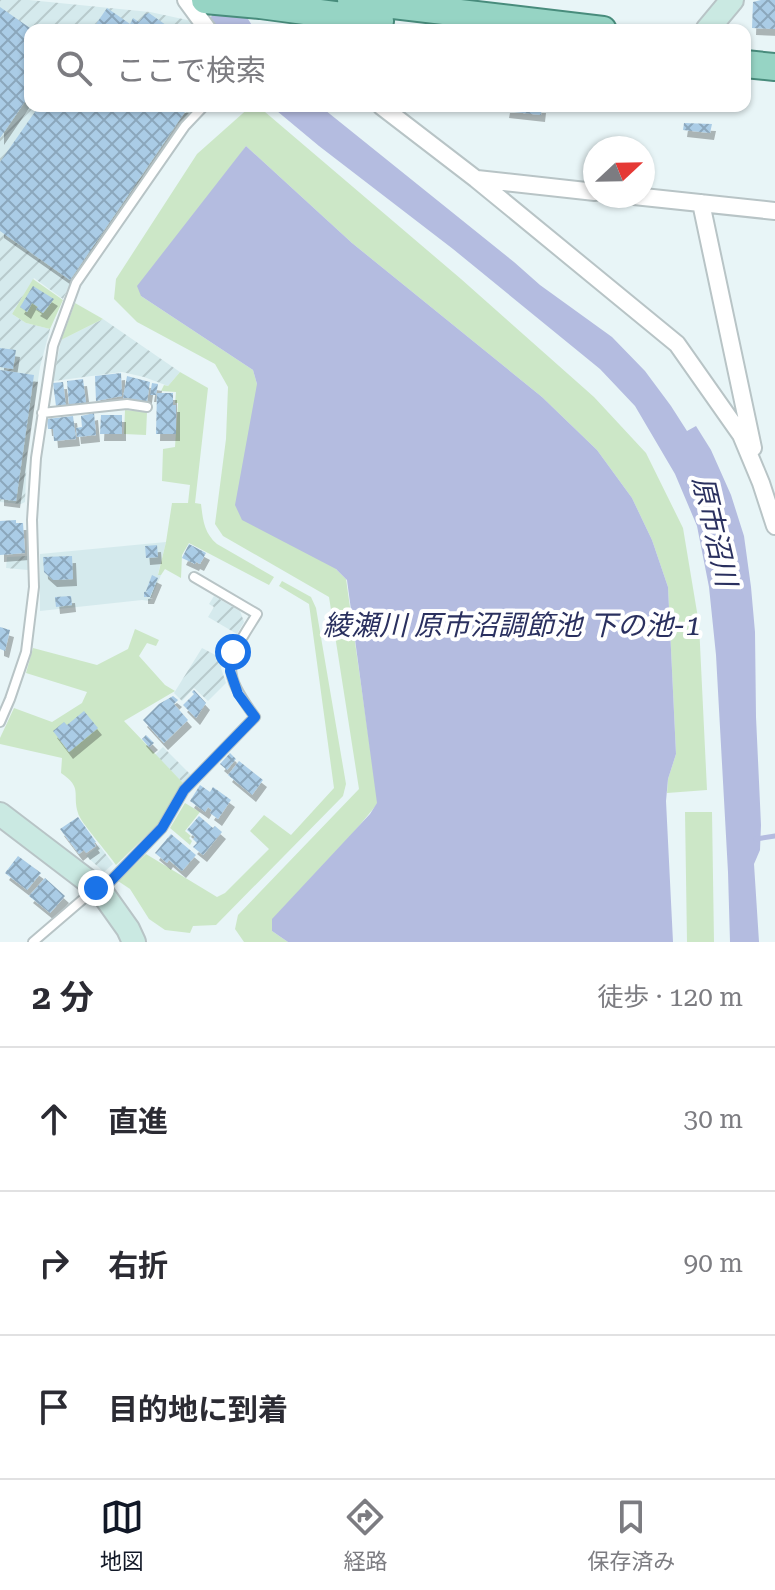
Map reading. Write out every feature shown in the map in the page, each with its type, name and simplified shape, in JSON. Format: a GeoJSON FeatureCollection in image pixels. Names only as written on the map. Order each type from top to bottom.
{"type":"FeatureCollection","features":[{"type":"Feature","properties":{"kind":"main road"},"geometry":{"type":"LineString","coordinates":[[205,0],[402,10],[543,24]]}},
{"type":"Feature","properties":{"kind":"main road"},"geometry":{"type":"LineString","coordinates":[[351,0],[402,10],[436,24]]}},
{"type":"Feature","properties":{"kind":"main road"},"geometry":{"type":"LineString","coordinates":[[751,47],[775,49]]}},
{"type":"Feature","properties":{"kind":"main road"},"geometry":{"type":"LineString","coordinates":[[751,65],[775,67]]}},
{"type":"Feature","properties":{"kind":"street"},"geometry":{"type":"LineString","coordinates":[[186,0],[204,24]]}},
{"type":"Feature","properties":{"kind":"street"},"geometry":{"type":"LineString","coordinates":[[712,24],[732,0]]}},
{"type":"Feature","properties":{"kind":"street"},"geometry":{"type":"LineString","coordinates":[[389,112],[476,179],[677,344],[741,435],[775,526]]}},
{"type":"Feature","properties":{"kind":"street"},"geometry":{"type":"LineString","coordinates":[[476,179],[583,191]]}},
{"type":"Feature","properties":{"kind":"street"},"geometry":{"type":"LineString","coordinates":[[655,198],[775,211]]}},
{"type":"Feature","properties":{"kind":"street"},"geometry":{"type":"LineString","coordinates":[[701,203],[761,483]]}},
{"type":"Feature","properties":{"kind":"street"},"geometry":{"type":"LineString","coordinates":[[0,814],[98,889],[134,942]]}},
{"type":"Feature","properties":{"kind":"lane"},"geometry":{"type":"LineString","coordinates":[[0,722],[26,652],[34,587],[32,520],[36,458],[53,346],[76,283],[185,126],[198,112]]}},
{"type":"Feature","properties":{"kind":"lane"},"geometry":{"type":"LineString","coordinates":[[42,413],[127,404],[147,407]]}},
{"type":"Feature","properties":{"kind":"lane"},"geometry":{"type":"LineString","coordinates":[[33,942],[98,889],[162,828],[184,790],[255,717],[238,694],[230,671],[233,652],[257,614],[194,577]]}},
{"type":"Feature","properties":{"kind":"shaded area"},"geometry":{"type":"Polygon","coordinates":[[[0,0],[150,12],[192,21],[194,24],[24,24],[24,112],[191,112],[179,123],[63,299],[34,278],[12,314],[26,323],[50,329],[40,367],[27,453],[25,502],[0,502],[0,0]]]}},
{"type":"Feature","properties":{"kind":"shaded area"},"geometry":{"type":"Polygon","coordinates":[[[103,319],[180,372],[168,386],[122,372],[54,381],[61,340],[103,319]]]}},
{"type":"Feature","properties":{"kind":"shaded area"},"geometry":{"type":"Polygon","coordinates":[[[166,542],[158,574],[161,575],[150,601],[40,611],[40,554],[166,542]]]}},
{"type":"Feature","properties":{"kind":"shaded area"},"geometry":{"type":"Polygon","coordinates":[[[27,556],[28,570],[6,568],[7,557],[27,556]]]}},
{"type":"Feature","properties":{"kind":"shaded area"},"geometry":{"type":"Polygon","coordinates":[[[214,596],[240,611],[244,622],[237,634],[208,617],[214,607],[209,604],[214,596]]]}},
{"type":"Feature","properties":{"kind":"shaded area"},"geometry":{"type":"Polygon","coordinates":[[[202,648],[225,660],[221,668],[226,683],[208,701],[194,688],[182,701],[174,693],[202,648]]]}},
{"type":"Feature","properties":{"kind":"shaded area"},"geometry":{"type":"Polygon","coordinates":[[[163,747],[191,775],[183,783],[155,755],[163,747]]]}},
{"type":"Feature","properties":{"kind":"shaded area"},"geometry":{"type":"Polygon","coordinates":[[[99,845],[113,864],[104,872],[86,856],[99,845]]]}},
{"type":"Feature","properties":{"kind":"green space"},"geometry":{"type":"Polygon","coordinates":[[[244,112],[265,112],[594,397],[646,453],[683,528],[699,624],[707,790],[667,793],[676,754],[668,587],[652,540],[632,498],[597,450],[542,397],[352,243],[246,146],[141,296],[253,370],[336,569],[346,579],[378,803],[272,931],[288,942],[244,942],[235,929],[238,915],[359,789],[329,597],[223,536],[215,524],[226,439],[228,387],[215,364],[137,322],[114,299],[116,279],[197,154],[244,112]]]}},
{"type":"Feature","properties":{"kind":"green space"},"geometry":{"type":"Polygon","coordinates":[[[33,279],[63,300],[50,329],[26,323],[12,314],[33,279]]]}},
{"type":"Feature","properties":{"kind":"green space"},"geometry":{"type":"Polygon","coordinates":[[[75,303],[103,319],[61,340],[75,303]]]}},
{"type":"Feature","properties":{"kind":"green space"},"geometry":{"type":"Polygon","coordinates":[[[180,372],[208,388],[195,503],[201,504],[205,526],[213,540],[274,577],[269,585],[189,543],[182,555],[181,578],[165,569],[158,575],[172,503],[188,503],[190,485],[162,481],[163,449],[175,447],[178,403],[175,403],[176,392],[161,391],[180,372]]]}},
{"type":"Feature","properties":{"kind":"green space"},"geometry":{"type":"Polygon","coordinates":[[[125,410],[147,412],[146,435],[124,434],[125,410]]]}},
{"type":"Feature","properties":{"kind":"green space"},"geometry":{"type":"Polygon","coordinates":[[[282,581],[311,597],[316,608],[346,784],[343,796],[216,925],[193,926],[190,933],[165,930],[149,919],[130,889],[118,881],[146,854],[217,897],[225,893],[269,849],[250,831],[264,815],[291,835],[334,788],[309,604],[279,586],[282,581]]]}},
{"type":"Feature","properties":{"kind":"green space"},"geometry":{"type":"Polygon","coordinates":[[[135,629],[159,640],[156,646],[147,643],[139,656],[165,685],[175,691],[124,721],[183,783],[160,822],[116,865],[80,817],[76,791],[61,773],[62,758],[0,744],[0,738],[14,708],[52,722],[82,703],[87,692],[26,673],[33,648],[97,665],[128,649],[135,629]]]}},
{"type":"Feature","properties":{"kind":"green space"},"geometry":{"type":"Polygon","coordinates":[[[185,803],[200,812],[185,831],[191,836],[190,845],[170,828],[185,803]]]}},
{"type":"Feature","properties":{"kind":"green space"},"geometry":{"type":"Polygon","coordinates":[[[685,812],[712,812],[714,942],[687,942],[685,812]]]}},
{"type":"Feature","properties":{"kind":"water"},"geometry":{"type":"Polygon","coordinates":[[[240,0],[251,24],[214,24],[210,18],[240,0]]]}},
{"type":"Feature","properties":{"kind":"water","name":"原市沼川"},"geometry":{"type":"Polygon","coordinates":[[[278,112],[327,112],[540,285],[612,337],[645,371],[687,431],[696,426],[711,450],[731,495],[744,536],[751,587],[761,825],[760,850],[754,864],[759,942],[730,942],[716,655],[709,587],[697,526],[675,474],[635,406],[600,369],[453,249],[278,112]]]}},
{"type":"Feature","properties":{"kind":"water","name":"綾瀬川 原市沼調節池 下の池-1"},"geometry":{"type":"Polygon","coordinates":[[[246,146],[352,243],[542,397],[597,450],[632,498],[652,540],[668,587],[676,754],[668,779],[666,801],[673,942],[288,942],[272,931],[272,919],[377,803],[347,580],[336,569],[242,520],[235,505],[257,384],[253,370],[141,296],[137,286],[246,146]]]}},
{"type":"Feature","properties":{"kind":"building"},"geometry":{"type":"Polygon","coordinates":[[[775,0],[775,29],[752,28],[753,2],[775,0]]]}},
{"type":"Feature","properties":{"kind":"building"},"geometry":{"type":"Polygon","coordinates":[[[0,7],[24,24],[24,103],[0,138],[0,7]]]}},
{"type":"Feature","properties":{"kind":"building"},"geometry":{"type":"Polygon","coordinates":[[[107,8],[130,24],[96,24],[107,8]]]}},
{"type":"Feature","properties":{"kind":"building"},"geometry":{"type":"Polygon","coordinates":[[[149,13],[165,24],[130,24],[133,18],[139,22],[149,13]]]}},
{"type":"Feature","properties":{"kind":"building"},"geometry":{"type":"Polygon","coordinates":[[[35,112],[185,112],[70,280],[0,231],[0,162],[35,112]]]}},
{"type":"Feature","properties":{"kind":"building"},"geometry":{"type":"Polygon","coordinates":[[[514,112],[541,112],[541,115],[514,112]]]}},
{"type":"Feature","properties":{"kind":"building"},"geometry":{"type":"Polygon","coordinates":[[[684,123],[712,124],[710,133],[683,130],[684,123]]]}},
{"type":"Feature","properties":{"kind":"building"},"geometry":{"type":"Polygon","coordinates":[[[33,286],[54,299],[43,313],[32,303],[27,312],[20,307],[33,286]]]}},
{"type":"Feature","properties":{"kind":"building"},"geometry":{"type":"Polygon","coordinates":[[[0,348],[16,350],[13,369],[0,367],[0,348]]]}},
{"type":"Feature","properties":{"kind":"building"},"geometry":{"type":"Polygon","coordinates":[[[0,370],[34,375],[16,501],[0,499],[0,370]]]}},
{"type":"Feature","properties":{"kind":"building"},"geometry":{"type":"Polygon","coordinates":[[[121,373],[122,396],[96,401],[95,376],[121,373]]]}},
{"type":"Feature","properties":{"kind":"building"},"geometry":{"type":"Polygon","coordinates":[[[127,376],[150,382],[147,402],[123,398],[127,376]]]}},
{"type":"Feature","properties":{"kind":"building"},"geometry":{"type":"Polygon","coordinates":[[[83,379],[86,403],[69,405],[67,381],[83,379]]]}},
{"type":"Feature","properties":{"kind":"building"},"geometry":{"type":"Polygon","coordinates":[[[63,382],[66,405],[56,406],[53,383],[63,382]]]}},
{"type":"Feature","properties":{"kind":"building"},"geometry":{"type":"Polygon","coordinates":[[[152,383],[158,384],[156,395],[150,395],[152,383]]]}},
{"type":"Feature","properties":{"kind":"building"},"geometry":{"type":"Polygon","coordinates":[[[157,393],[173,393],[176,434],[156,434],[157,393]]]}},
{"type":"Feature","properties":{"kind":"building"},"geometry":{"type":"Polygon","coordinates":[[[94,413],[96,435],[77,437],[76,428],[82,427],[81,416],[94,413]]]}},
{"type":"Feature","properties":{"kind":"building"},"geometry":{"type":"Polygon","coordinates":[[[101,415],[122,415],[122,434],[100,434],[101,415]]]}},
{"type":"Feature","properties":{"kind":"building"},"geometry":{"type":"Polygon","coordinates":[[[73,416],[76,439],[54,441],[53,429],[48,429],[47,419],[73,416]]]}},
{"type":"Feature","properties":{"kind":"building"},"geometry":{"type":"Polygon","coordinates":[[[16,520],[16,523],[23,523],[25,553],[0,555],[0,521],[16,520]]]}},
{"type":"Feature","properties":{"kind":"building"},"geometry":{"type":"Polygon","coordinates":[[[189,544],[206,553],[200,564],[182,558],[189,544]]]}},
{"type":"Feature","properties":{"kind":"building"},"geometry":{"type":"Polygon","coordinates":[[[157,545],[158,557],[146,558],[145,546],[157,545]]]}},
{"type":"Feature","properties":{"kind":"building"},"geometry":{"type":"Polygon","coordinates":[[[72,556],[73,579],[53,580],[44,572],[43,557],[72,556]]]}},
{"type":"Feature","properties":{"kind":"building"},"geometry":{"type":"Polygon","coordinates":[[[152,575],[158,578],[150,597],[144,597],[144,592],[149,591],[146,591],[152,575]]]}},
{"type":"Feature","properties":{"kind":"building"},"geometry":{"type":"Polygon","coordinates":[[[71,596],[72,605],[56,607],[55,597],[71,596]]]}},
{"type":"Feature","properties":{"kind":"building"},"geometry":{"type":"Polygon","coordinates":[[[0,627],[10,630],[5,651],[0,649],[0,627]]]}},
{"type":"Feature","properties":{"kind":"building"},"geometry":{"type":"Polygon","coordinates":[[[194,690],[206,703],[196,718],[183,705],[194,690]]]}},
{"type":"Feature","properties":{"kind":"building"},"geometry":{"type":"Polygon","coordinates":[[[173,696],[178,700],[174,704],[188,720],[164,743],[143,720],[159,704],[173,696]]]}},
{"type":"Feature","properties":{"kind":"building"},"geometry":{"type":"Polygon","coordinates":[[[84,711],[98,728],[69,752],[53,731],[64,722],[67,725],[84,711]]]}},
{"type":"Feature","properties":{"kind":"building"},"geometry":{"type":"Polygon","coordinates":[[[146,735],[154,743],[149,747],[142,739],[146,735]]]}},
{"type":"Feature","properties":{"kind":"building"},"geometry":{"type":"Polygon","coordinates":[[[230,753],[236,759],[227,770],[220,764],[230,753]]]}},
{"type":"Feature","properties":{"kind":"building"},"geometry":{"type":"Polygon","coordinates":[[[239,761],[263,780],[252,795],[228,775],[239,761]]]}},
{"type":"Feature","properties":{"kind":"building"},"geometry":{"type":"Polygon","coordinates":[[[200,785],[210,792],[213,787],[231,800],[218,819],[208,807],[205,812],[190,801],[200,785]]]}},
{"type":"Feature","properties":{"kind":"building"},"geometry":{"type":"Polygon","coordinates":[[[199,816],[222,832],[203,855],[193,847],[197,843],[193,839],[195,837],[187,830],[199,816]]]}},
{"type":"Feature","properties":{"kind":"building"},"geometry":{"type":"Polygon","coordinates":[[[78,817],[96,842],[96,846],[79,854],[60,829],[78,817]]]}},
{"type":"Feature","properties":{"kind":"building"},"geometry":{"type":"Polygon","coordinates":[[[171,834],[196,855],[182,871],[155,853],[171,834]]]}},
{"type":"Feature","properties":{"kind":"building"},"geometry":{"type":"Polygon","coordinates":[[[18,856],[41,873],[27,890],[5,873],[18,856]]]}},
{"type":"Feature","properties":{"kind":"building"},"geometry":{"type":"Polygon","coordinates":[[[45,878],[65,896],[50,913],[29,896],[45,878]]]}},
{"type":"Feature","properties":{"kind":"waterway"},"geometry":{"type":"LineString","coordinates":[[756,839],[775,836]]}},
{"type":"Feature","properties":{"kind":"route"},"geometry":{"type":"LineString","coordinates":[[96,888],[101,891],[162,828],[184,790],[255,717],[238,694],[230,671],[233,652]]}}]}
